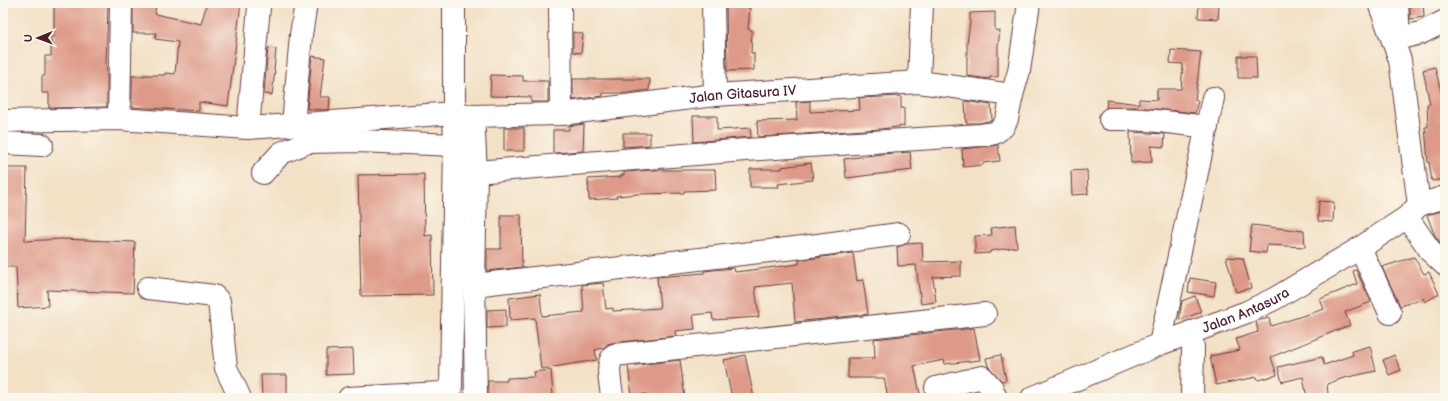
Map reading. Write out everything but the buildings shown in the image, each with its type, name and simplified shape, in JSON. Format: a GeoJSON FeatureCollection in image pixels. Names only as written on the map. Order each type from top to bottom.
{"type":"FeatureCollection","features":[{"type":"Feature","properties":{"kind":"street"},"geometry":{"type":"LineString","coordinates":[[119,119],[121,3]]}},
{"type":"Feature","properties":{"kind":"street"},"geometry":{"type":"LineString","coordinates":[[293,125],[301,35],[306,3]]}},
{"type":"Feature","properties":{"kind":"street"},"geometry":{"type":"LineString","coordinates":[[454,3],[463,114],[476,172],[474,284],[476,398]]}},
{"type":"Feature","properties":{"kind":"street"},"geometry":{"type":"LineString","coordinates":[[560,3],[561,114]]}},
{"type":"Feature","properties":{"kind":"street"},"geometry":{"type":"LineString","coordinates":[[713,3],[714,95]]}},
{"type":"Feature","properties":{"kind":"street"},"geometry":{"type":"LineString","coordinates":[[919,82],[922,3]]}},
{"type":"Feature","properties":{"kind":"street"},"geometry":{"type":"LineString","coordinates":[[476,172],[745,150],[995,133],[1003,127],[1007,119],[1019,71],[1029,3]]}},
{"type":"Feature","properties":{"kind":"street"},"geometry":{"type":"LineString","coordinates":[[1379,3],[1400,60]]}},
{"type":"Feature","properties":{"kind":"street"},"geometry":{"type":"LineString","coordinates":[[1397,3],[1400,60],[1413,211],[1432,253],[1445,265]]}},
{"type":"Feature","properties":{"kind":"street"},"geometry":{"type":"LineString","coordinates":[[248,128],[260,7]]}},
{"type":"Feature","properties":{"kind":"street"},"geometry":{"type":"LineString","coordinates":[[1400,38],[1421,33],[1445,21]]}},
{"type":"Feature","properties":{"kind":"street","name":"Jalan Gitasura IV"},"geometry":{"type":"LineString","coordinates":[[3,121],[119,119],[248,128],[463,114],[561,114],[714,95],[919,82],[1012,95]]}},
{"type":"Feature","properties":{"kind":"street"},"geometry":{"type":"LineString","coordinates":[[1160,344],[1213,98]]}},
{"type":"Feature","properties":{"kind":"street"},"geometry":{"type":"LineString","coordinates":[[349,398],[441,393],[446,392],[451,387],[455,145],[463,114]]}},
{"type":"Feature","properties":{"kind":"street"},"geometry":{"type":"LineString","coordinates":[[1110,119],[1163,121],[1207,127]]}},
{"type":"Feature","properties":{"kind":"street"},"geometry":{"type":"LineString","coordinates":[[263,173],[281,153],[290,148],[308,142],[358,141],[455,145]]}},
{"type":"Feature","properties":{"kind":"street"},"geometry":{"type":"LineString","coordinates":[[3,143],[42,145]]}},
{"type":"Feature","properties":{"kind":"street","name":"Jalan Antasura"},"geometry":{"type":"LineString","coordinates":[[1032,398],[1160,344],[1247,312],[1274,299],[1360,248],[1413,211],[1445,197]]}},
{"type":"Feature","properties":{"kind":"street"},"geometry":{"type":"LineString","coordinates":[[474,284],[803,247],[899,234]]}},
{"type":"Feature","properties":{"kind":"street"},"geometry":{"type":"LineString","coordinates":[[1360,248],[1390,313]]}},
{"type":"Feature","properties":{"kind":"street"},"geometry":{"type":"LineString","coordinates":[[148,288],[217,297],[219,301],[226,368],[240,398]]}},
{"type":"Feature","properties":{"kind":"street"},"geometry":{"type":"LineString","coordinates":[[608,397],[609,369],[611,358],[614,355],[986,314]]}},
{"type":"Feature","properties":{"kind":"street"},"geometry":{"type":"LineString","coordinates":[[1191,332],[1193,348],[1192,398]]}},
{"type":"Feature","properties":{"kind":"street"},"geometry":{"type":"LineString","coordinates":[[936,388],[982,377],[992,388],[996,398]]}}]}
